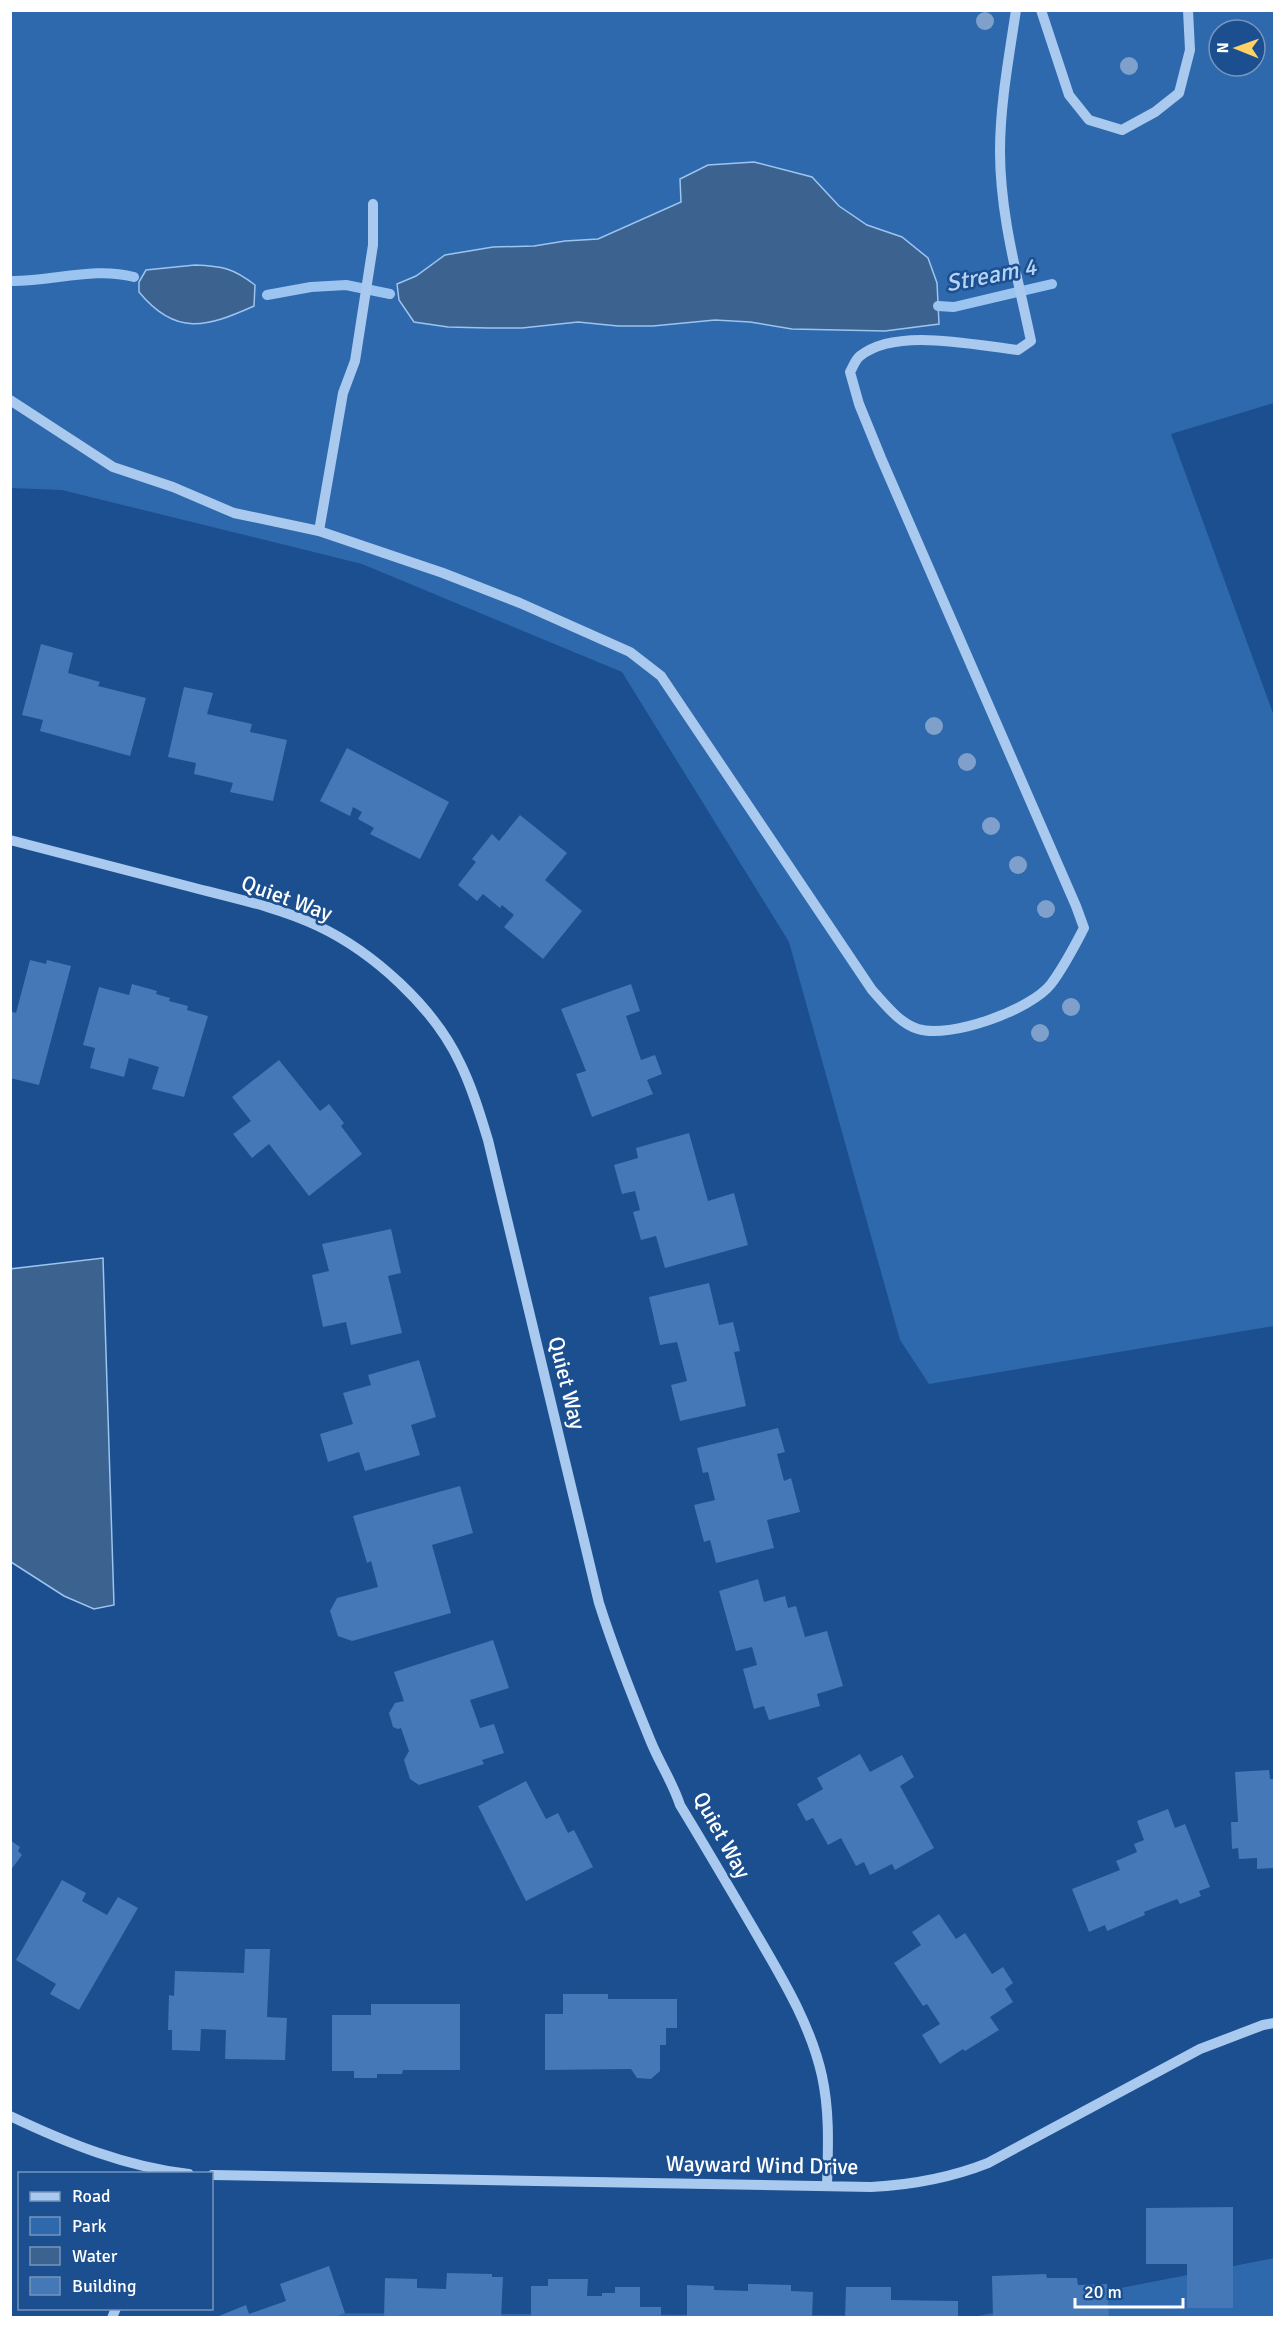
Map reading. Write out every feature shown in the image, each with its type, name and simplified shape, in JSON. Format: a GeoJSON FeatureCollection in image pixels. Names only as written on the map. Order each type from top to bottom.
{"type":"FeatureCollection","features":[{"type":"Feature","properties":{"kind":"street"},"geometry":{"type":"LineString","coordinates":[[10,400],[113,467],[173,487],[234,513],[318,531],[454,577],[520,603],[630,652],[661,676],[872,990],[892,1012],[918,1029],[969,1027],[1000,1016],[1049,987],[1068,959],[1084,928],[881,458],[859,404],[850,372],[858,357],[879,345],[910,339],[1018,350],[1030,341],[1006,219],[1000,152],[1001,116],[1016,10]]}},
{"type":"Feature","properties":{"kind":"street"},"geometry":{"type":"LineString","coordinates":[[1041,10],[1069,95],[1089,120],[1122,130],[1155,112],[1179,93],[1191,50],[1188,10]]}},
{"type":"Feature","properties":{"kind":"street"},"geometry":{"type":"LineString","coordinates":[[318,531],[343,393],[355,361],[370,266],[374,231],[373,204]]}},
{"type":"Feature","properties":{"kind":"street","name":"Quiet Way"},"geometry":{"type":"LineString","coordinates":[[10,840],[269,908],[318,926],[374,960],[411,994],[442,1033],[460,1062],[473,1092],[488,1140],[599,1603],[614,1651],[652,1745],[676,1790],[680,1805],[784,1981],[807,2027],[822,2076],[827,2110],[829,2128],[827,2186]]}},
{"type":"Feature","properties":{"kind":"street","name":"Wayward Wind Drive"},"geometry":{"type":"LineString","coordinates":[[213,2175],[827,2186],[906,2184],[972,2169],[1018,2148],[1200,2049],[1254,2029],[1275,2024]]}},
{"type":"Feature","properties":{"kind":"street"},"geometry":{"type":"LineString","coordinates":[[10,2116],[57,2138],[106,2156],[171,2172]]}},
{"type":"Feature","properties":{"kind":"green space"},"geometry":{"type":"Polygon","coordinates":[[[11,11],[1274,11],[1274,403],[1171,434],[1274,716],[1274,1326],[929,1384],[900,1340],[789,942],[622,672],[362,564],[62,490],[11,488],[11,11]]]}},
{"type":"Feature","properties":{"kind":"green space"},"geometry":{"type":"Polygon","coordinates":[[[1274,2258],[1274,2317],[311,2318],[312,2313],[978,2316],[1274,2258]]]}},
{"type":"Feature","properties":{"kind":"water"},"geometry":{"type":"Polygon","coordinates":[[[754,162],[812,177],[839,206],[867,225],[902,237],[928,258],[937,283],[939,324],[885,331],[792,329],[750,322],[715,320],[653,326],[618,326],[578,322],[522,328],[448,327],[414,322],[399,300],[397,284],[416,276],[445,255],[493,247],[534,246],[598,239],[681,202],[680,179],[708,165],[754,162]]]}},
{"type":"Feature","properties":{"kind":"water"},"geometry":{"type":"Polygon","coordinates":[[[195,265],[227,269],[247,279],[255,285],[254,306],[221,319],[193,324],[179,322],[166,316],[139,292],[139,282],[146,270],[195,265]]]}},
{"type":"Feature","properties":{"kind":"water"},"geometry":{"type":"Polygon","coordinates":[[[103,1258],[114,1605],[94,1609],[64,1596],[11,1562],[10,1269],[103,1258]]]}},
{"type":"Feature","properties":{"kind":"building"},"geometry":{"type":"Polygon","coordinates":[[[41,644],[73,653],[68,673],[100,682],[98,686],[146,698],[130,756],[40,731],[43,720],[22,715],[41,644]]]}},
{"type":"Feature","properties":{"kind":"building"},"geometry":{"type":"Polygon","coordinates":[[[184,687],[213,693],[207,714],[252,724],[250,732],[287,740],[273,801],[230,792],[233,783],[194,774],[196,763],[168,757],[184,687]]]}},
{"type":"Feature","properties":{"kind":"building"},"geometry":{"type":"Polygon","coordinates":[[[347,748],[449,802],[420,859],[370,834],[374,828],[358,819],[362,812],[353,807],[350,816],[320,801],[347,748]]]}},
{"type":"Feature","properties":{"kind":"building"},"geometry":{"type":"Polygon","coordinates":[[[520,815],[567,853],[545,880],[582,911],[543,959],[504,927],[514,915],[502,905],[500,908],[483,894],[477,901],[458,885],[476,862],[472,859],[492,834],[499,841],[520,815]]]}},
{"type":"Feature","properties":{"kind":"building"},"geometry":{"type":"Polygon","coordinates":[[[30,960],[46,964],[47,960],[71,966],[39,1085],[10,1078],[10,1011],[16,1013],[30,960]]]}},
{"type":"Feature","properties":{"kind":"building"},"geometry":{"type":"Polygon","coordinates":[[[132,984],[157,991],[156,994],[170,998],[169,1001],[188,1006],[187,1010],[208,1016],[184,1097],[152,1089],[159,1067],[129,1058],[124,1077],[90,1068],[95,1048],[83,1045],[99,987],[129,995],[132,984]]]}},
{"type":"Feature","properties":{"kind":"building"},"geometry":{"type":"Polygon","coordinates":[[[631,984],[640,1011],[626,1016],[641,1060],[655,1055],[662,1074],[647,1080],[653,1094],[592,1117],[576,1074],[586,1071],[561,1009],[631,984]]]}},
{"type":"Feature","properties":{"kind":"building"},"geometry":{"type":"Polygon","coordinates":[[[279,1060],[320,1111],[329,1104],[344,1123],[341,1126],[362,1154],[309,1196],[269,1144],[252,1158],[233,1134],[251,1121],[232,1097],[279,1060]]]}},
{"type":"Feature","properties":{"kind":"building"},"geometry":{"type":"Polygon","coordinates":[[[689,1133],[708,1201],[734,1193],[748,1245],[665,1268],[656,1236],[641,1240],[633,1212],[640,1210],[635,1191],[622,1194],[614,1165],[638,1158],[636,1148],[689,1133]]]}},
{"type":"Feature","properties":{"kind":"building"},"geometry":{"type":"Polygon","coordinates":[[[391,1229],[401,1273],[388,1276],[402,1333],[351,1345],[346,1322],[323,1327],[312,1275],[329,1271],[322,1244],[391,1229]]]}},
{"type":"Feature","properties":{"kind":"building"},"geometry":{"type":"Polygon","coordinates":[[[709,1283],[719,1325],[733,1322],[740,1351],[734,1352],[746,1406],[680,1421],[671,1385],[687,1381],[677,1342],[660,1345],[649,1297],[709,1283]]]}},
{"type":"Feature","properties":{"kind":"building"},"geometry":{"type":"Polygon","coordinates":[[[419,1360],[436,1417],[411,1425],[420,1455],[365,1471],[359,1452],[328,1462],[320,1434],[353,1424],[343,1393],[371,1385],[368,1375],[419,1360]]]}},
{"type":"Feature","properties":{"kind":"building"},"geometry":{"type":"Polygon","coordinates":[[[778,1428],[785,1452],[777,1454],[784,1481],[791,1478],[800,1512],[767,1520],[774,1548],[716,1563],[710,1540],[704,1542],[694,1505],[715,1500],[708,1472],[703,1473],[697,1448],[778,1428]]]}},
{"type":"Feature","properties":{"kind":"building"},"geometry":{"type":"Polygon","coordinates":[[[460,1486],[473,1533],[432,1545],[451,1613],[352,1641],[338,1636],[330,1611],[337,1598],[378,1587],[371,1561],[367,1563],[353,1516],[460,1486]]]}},
{"type":"Feature","properties":{"kind":"building"},"geometry":{"type":"Polygon","coordinates":[[[758,1579],[764,1602],[785,1596],[788,1608],[796,1606],[805,1637],[827,1631],[843,1686],[817,1694],[820,1706],[769,1720],[764,1706],[754,1709],[743,1669],[757,1665],[752,1647],[736,1651],[719,1591],[758,1579]]]}},
{"type":"Feature","properties":{"kind":"building"},"geometry":{"type":"Polygon","coordinates":[[[493,1640],[509,1688],[470,1700],[480,1728],[494,1724],[504,1753],[482,1760],[484,1764],[419,1785],[410,1779],[404,1760],[409,1751],[401,1728],[393,1727],[389,1713],[395,1703],[404,1701],[394,1672],[493,1640]]]}},
{"type":"Feature","properties":{"kind":"building"},"geometry":{"type":"Polygon","coordinates":[[[860,1754],[870,1772],[902,1755],[914,1777],[900,1786],[934,1848],[895,1870],[892,1864],[870,1875],[864,1862],[856,1866],[841,1838],[828,1845],[813,1818],[806,1821],[797,1804],[823,1789],[817,1778],[860,1754]]]}},
{"type":"Feature","properties":{"kind":"building"},"geometry":{"type":"Polygon","coordinates":[[[1269,1770],[1270,1779],[1274,1779],[1274,1868],[1257,1869],[1257,1858],[1239,1859],[1238,1848],[1232,1849],[1231,1822],[1238,1822],[1235,1772],[1269,1770]]]}},
{"type":"Feature","properties":{"kind":"building"},"geometry":{"type":"Polygon","coordinates":[[[526,1781],[546,1819],[558,1813],[568,1833],[574,1830],[593,1867],[526,1901],[478,1806],[526,1781]]]}},
{"type":"Feature","properties":{"kind":"building"},"geometry":{"type":"Polygon","coordinates":[[[1168,1809],[1175,1828],[1185,1824],[1210,1887],[1199,1891],[1201,1896],[1180,1904],[1177,1899],[1144,1912],[1145,1915],[1107,1931],[1105,1925],[1089,1932],[1072,1889],[1120,1870],[1116,1861],[1137,1852],[1134,1844],[1144,1840],[1137,1821],[1168,1809]]]}},
{"type":"Feature","properties":{"kind":"building"},"geometry":{"type":"Polygon","coordinates":[[[10,1840],[20,1847],[18,1851],[22,1855],[10,1871],[10,1840]]]}},
{"type":"Feature","properties":{"kind":"building"},"geometry":{"type":"Polygon","coordinates":[[[62,1880],[86,1893],[82,1901],[107,1915],[118,1897],[138,1908],[79,2010],[50,1994],[56,1984],[16,1960],[62,1880]]]}},
{"type":"Feature","properties":{"kind":"building"},"geometry":{"type":"Polygon","coordinates":[[[939,1914],[956,1939],[965,1933],[992,1974],[1003,1967],[1013,1983],[1005,1989],[1013,2002],[990,2017],[999,2030],[940,2064],[922,2035],[940,2024],[927,2004],[923,2006],[894,1963],[921,1945],[912,1932],[939,1914]]]}},
{"type":"Feature","properties":{"kind":"building"},"geometry":{"type":"Polygon","coordinates":[[[245,1949],[270,1949],[267,2017],[287,2018],[285,2060],[225,2059],[226,2030],[201,2029],[200,2051],[172,2050],[172,2030],[168,2030],[169,1995],[174,1996],[175,1971],[244,1973],[245,1949]]]}},
{"type":"Feature","properties":{"kind":"building"},"geometry":{"type":"Polygon","coordinates":[[[563,1994],[608,1994],[608,1999],[677,1999],[677,2028],[666,2028],[666,2045],[660,2045],[660,2071],[651,2079],[637,2078],[631,2069],[545,2070],[545,2014],[563,2014],[563,1994]]]}},
{"type":"Feature","properties":{"kind":"building"},"geometry":{"type":"Polygon","coordinates":[[[371,2004],[460,2004],[460,2070],[403,2070],[402,2074],[377,2074],[377,2078],[354,2078],[354,2071],[332,2071],[332,2015],[371,2015],[371,2004]]]}},
{"type":"Feature","properties":{"kind":"building"},"geometry":{"type":"Polygon","coordinates":[[[1233,2207],[1233,2308],[1187,2308],[1187,2264],[1146,2264],[1146,2208],[1233,2207]]]}},
{"type":"Feature","properties":{"kind":"building"},"geometry":{"type":"Polygon","coordinates":[[[329,2266],[345,2313],[332,2318],[214,2318],[246,2305],[249,2314],[286,2301],[280,2284],[329,2266]]]}},
{"type":"Feature","properties":{"kind":"building"},"geometry":{"type":"Polygon","coordinates":[[[447,2273],[492,2274],[492,2277],[503,2277],[501,2318],[384,2318],[385,2278],[417,2279],[417,2288],[446,2289],[447,2273]]]}},
{"type":"Feature","properties":{"kind":"building"},"geometry":{"type":"Polygon","coordinates":[[[1046,2274],[1047,2278],[1077,2278],[1078,2285],[1107,2284],[1109,2318],[993,2318],[992,2276],[1046,2274]]]}},
{"type":"Feature","properties":{"kind":"building"},"geometry":{"type":"Polygon","coordinates":[[[548,2279],[588,2279],[587,2296],[615,2293],[615,2287],[640,2287],[640,2307],[661,2307],[661,2318],[531,2318],[531,2286],[548,2286],[548,2279]]]}},
{"type":"Feature","properties":{"kind":"building"},"geometry":{"type":"Polygon","coordinates":[[[748,2284],[791,2285],[791,2291],[813,2292],[812,2318],[687,2318],[687,2285],[714,2286],[714,2290],[748,2291],[748,2284]]]}},
{"type":"Feature","properties":{"kind":"building"},"geometry":{"type":"Polygon","coordinates":[[[846,2287],[891,2287],[891,2300],[958,2301],[958,2318],[845,2318],[846,2287]]]}},
{"type":"Feature","properties":{"kind":"waterway"},"geometry":{"type":"LineString","coordinates":[[10,281],[103,273],[134,277]]}},
{"type":"Feature","properties":{"kind":"waterway","name":"Stream 4"},"geometry":{"type":"LineString","coordinates":[[938,306],[954,307],[1052,284]]}},
{"type":"Feature","properties":{"kind":"waterway"},"geometry":{"type":"LineString","coordinates":[[267,295],[311,287],[346,285],[390,294]]}}]}
